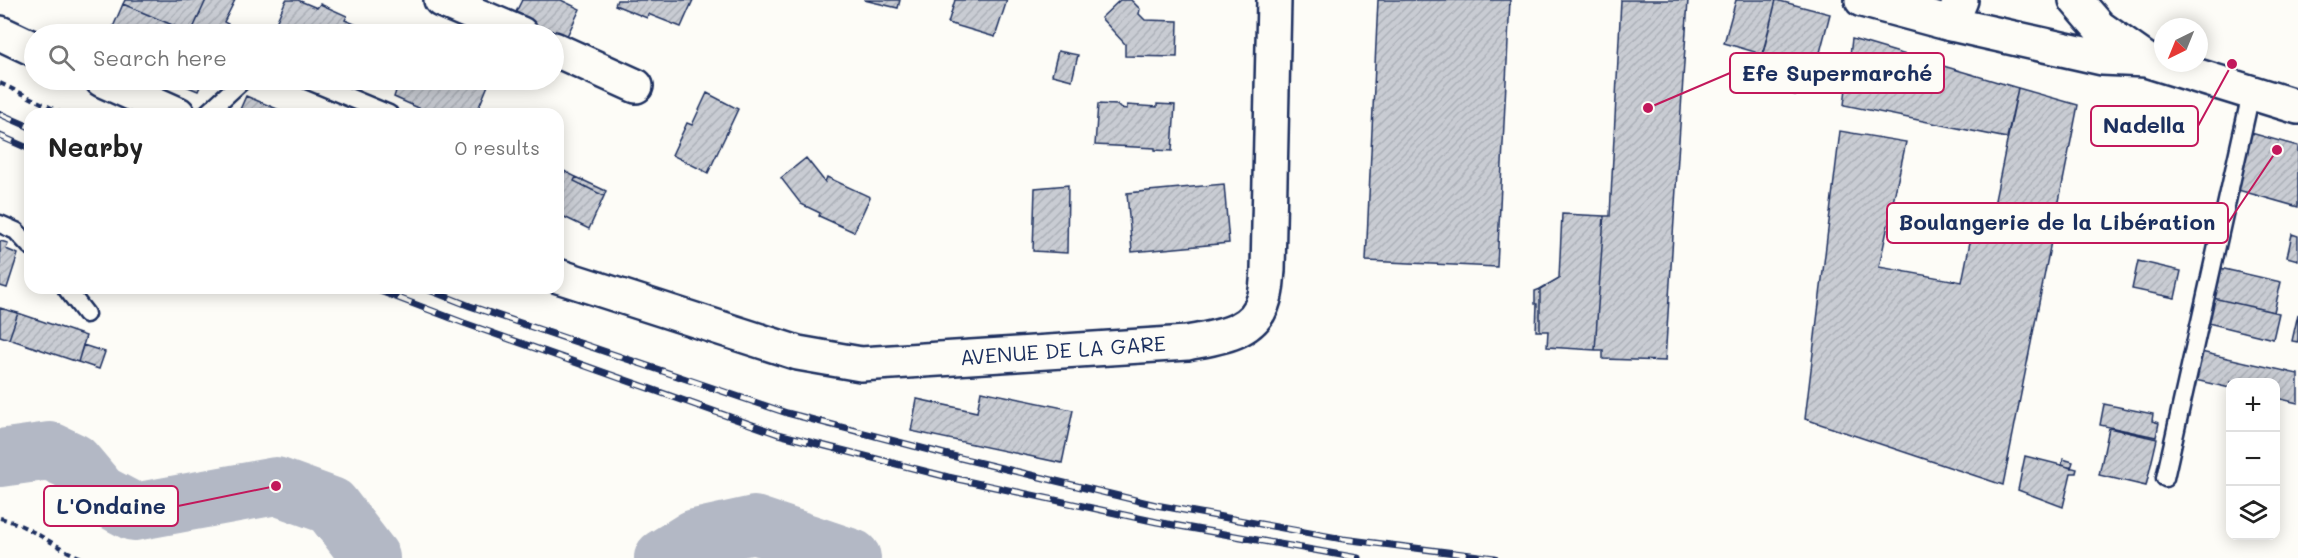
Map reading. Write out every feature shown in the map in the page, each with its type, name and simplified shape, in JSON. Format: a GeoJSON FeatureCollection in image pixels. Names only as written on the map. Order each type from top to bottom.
{"type":"FeatureCollection","features":[{"type":"Feature","properties":{"kind":"street"},"geometry":{"type":"LineString","coordinates":[[441,0],[497,24]]}},
{"type":"Feature","properties":{"kind":"street","name":"AVENUE DE LA GARE"},"geometry":{"type":"LineString","coordinates":[[564,278],[798,353],[861,364],[1187,343],[1231,335],[1252,321],[1264,300],[1268,270],[1274,0]]}},
{"type":"Feature","properties":{"kind":"street"},"geometry":{"type":"LineString","coordinates":[[1862,0],[1956,12],[2102,58],[2146,60],[2298,107]]}},
{"type":"Feature","properties":{"kind":"street"},"geometry":{"type":"LineString","coordinates":[[2076,0],[2099,27],[2146,60]]}},
{"type":"Feature","properties":{"kind":"street"},"geometry":{"type":"LineString","coordinates":[[0,33],[24,44]]}},
{"type":"Feature","properties":{"kind":"street"},"geometry":{"type":"LineString","coordinates":[[564,54],[636,86]]}},
{"type":"Feature","properties":{"kind":"street"},"geometry":{"type":"LineString","coordinates":[[124,90],[165,108]]}},
{"type":"Feature","properties":{"kind":"lane"},"geometry":{"type":"LineString","coordinates":[[213,108],[232,90]]}},
{"type":"Feature","properties":{"kind":"lane"},"geometry":{"type":"LineString","coordinates":[[331,90],[375,108]]}},
{"type":"Feature","properties":{"kind":"lane"},"geometry":{"type":"LineString","coordinates":[[2165,478],[2251,94]]}},
{"type":"Feature","properties":{"kind":"lane"},"geometry":{"type":"LineString","coordinates":[[0,224],[16,231],[24,240]]}},
{"type":"Feature","properties":{"kind":"lane"},"geometry":{"type":"LineString","coordinates":[[71,294],[86,314]]}},
{"type":"Feature","properties":{"kind":"path"},"geometry":{"type":"LineString","coordinates":[[0,83],[51,108]]}},
{"type":"Feature","properties":{"kind":"path"},"geometry":{"type":"LineString","coordinates":[[0,518],[11,520],[62,550],[82,558]]}},
{"type":"Feature","properties":{"kind":"building"},"geometry":{"type":"Polygon","coordinates":[[[125,0],[206,0],[195,24],[170,24],[123,4],[125,0]]]}},
{"type":"Feature","properties":{"kind":"building"},"geometry":{"type":"Polygon","coordinates":[[[206,0],[235,0],[224,22],[228,24],[195,24],[206,0]]]}},
{"type":"Feature","properties":{"kind":"building"},"geometry":{"type":"Polygon","coordinates":[[[286,0],[298,0],[317,8],[320,4],[347,16],[345,20],[354,24],[275,24],[286,0]]]}},
{"type":"Feature","properties":{"kind":"building"},"geometry":{"type":"Polygon","coordinates":[[[522,0],[561,0],[580,9],[565,40],[564,24],[531,24],[514,16],[522,0]]]}},
{"type":"Feature","properties":{"kind":"building"},"geometry":{"type":"Polygon","coordinates":[[[617,0],[693,0],[681,27],[648,14],[647,18],[615,5],[617,0]]]}},
{"type":"Feature","properties":{"kind":"building"},"geometry":{"type":"Polygon","coordinates":[[[864,0],[900,0],[898,8],[864,0]]]}},
{"type":"Feature","properties":{"kind":"building"},"geometry":{"type":"Polygon","coordinates":[[[955,0],[1007,0],[995,37],[948,23],[955,0]]]}},
{"type":"Feature","properties":{"kind":"building"},"geometry":{"type":"Polygon","coordinates":[[[1120,0],[1131,0],[1140,9],[1139,14],[1145,20],[1178,21],[1177,57],[1125,56],[1125,44],[1101,18],[1120,0]]]}},
{"type":"Feature","properties":{"kind":"building"},"geometry":{"type":"Polygon","coordinates":[[[1378,0],[1510,0],[1497,267],[1366,261],[1378,0]]]}},
{"type":"Feature","properties":{"kind":"building"},"geometry":{"type":"Polygon","coordinates":[[[1621,0],[1688,0],[1665,361],[1603,359],[1603,350],[1595,350],[1604,216],[1610,216],[1621,0]]]}},
{"type":"Feature","properties":{"kind":"building"},"geometry":{"type":"Polygon","coordinates":[[[1736,0],[1776,0],[1760,64],[1753,62],[1755,52],[1724,43],[1736,0]]]}},
{"type":"Feature","properties":{"kind":"building"},"geometry":{"type":"Polygon","coordinates":[[[1776,0],[1830,14],[1816,68],[1791,61],[1787,77],[1759,70],[1776,0]]]}},
{"type":"Feature","properties":{"kind":"building"},"geometry":{"type":"Polygon","coordinates":[[[123,4],[170,24],[114,24],[123,4]]]}},
{"type":"Feature","properties":{"kind":"building"},"geometry":{"type":"Polygon","coordinates":[[[1852,39],[2018,88],[2007,138],[1844,105],[1852,39]]]}},
{"type":"Feature","properties":{"kind":"building"},"geometry":{"type":"Polygon","coordinates":[[[1058,51],[1078,55],[1072,80],[1052,75],[1058,51]]]}},
{"type":"Feature","properties":{"kind":"building"},"geometry":{"type":"Polygon","coordinates":[[[1771,74],[1799,81],[1796,95],[1770,89],[1771,74]]]}},
{"type":"Feature","properties":{"kind":"building"},"geometry":{"type":"Polygon","coordinates":[[[2018,88],[2078,105],[2003,485],[1805,419],[1840,131],[1906,142],[1879,267],[1962,282],[1977,207],[1993,210],[2018,88]]]}},
{"type":"Feature","properties":{"kind":"building"},"geometry":{"type":"Polygon","coordinates":[[[394,90],[486,90],[479,108],[419,108],[394,97],[396,91],[394,90]]]}},
{"type":"Feature","properties":{"kind":"building"},"geometry":{"type":"Polygon","coordinates":[[[707,93],[738,109],[708,173],[672,155],[687,123],[692,125],[707,93]]]}},
{"type":"Feature","properties":{"kind":"building"},"geometry":{"type":"Polygon","coordinates":[[[246,96],[275,108],[241,108],[246,96]]]}},
{"type":"Feature","properties":{"kind":"building"},"geometry":{"type":"Polygon","coordinates":[[[1098,104],[1117,105],[1127,109],[1127,105],[1157,107],[1157,104],[1175,105],[1172,151],[1095,145],[1098,104]]]}},
{"type":"Feature","properties":{"kind":"building"},"geometry":{"type":"Polygon","coordinates":[[[2251,133],[2298,146],[2298,207],[2238,190],[2251,133]]]}},
{"type":"Feature","properties":{"kind":"building"},"geometry":{"type":"Polygon","coordinates":[[[806,158],[825,182],[827,177],[870,197],[854,232],[819,216],[820,213],[801,204],[781,178],[806,158]]]}},
{"type":"Feature","properties":{"kind":"building"},"geometry":{"type":"Polygon","coordinates":[[[564,171],[576,177],[574,181],[604,196],[589,229],[564,217],[564,171]]]}},
{"type":"Feature","properties":{"kind":"building"},"geometry":{"type":"Polygon","coordinates":[[[576,177],[606,191],[604,196],[574,181],[576,177]]]}},
{"type":"Feature","properties":{"kind":"building"},"geometry":{"type":"Polygon","coordinates":[[[1224,184],[1229,243],[1132,252],[1127,193],[1224,184]]]}},
{"type":"Feature","properties":{"kind":"building"},"geometry":{"type":"Polygon","coordinates":[[[1068,185],[1067,253],[1033,251],[1035,188],[1068,185]]]}},
{"type":"Feature","properties":{"kind":"building"},"geometry":{"type":"Polygon","coordinates":[[[1562,214],[1604,216],[1595,350],[1547,347],[1548,331],[1540,331],[1540,289],[1559,278],[1562,214]]]}},
{"type":"Feature","properties":{"kind":"building"},"geometry":{"type":"Polygon","coordinates":[[[2292,234],[2298,236],[2298,260],[2287,257],[2292,234]]]}},
{"type":"Feature","properties":{"kind":"building"},"geometry":{"type":"Polygon","coordinates":[[[0,241],[8,243],[6,249],[18,254],[7,288],[0,286],[0,241]]]}},
{"type":"Feature","properties":{"kind":"building"},"geometry":{"type":"Polygon","coordinates":[[[2138,261],[2181,271],[2175,298],[2132,289],[2138,261]]]}},
{"type":"Feature","properties":{"kind":"building"},"geometry":{"type":"Polygon","coordinates":[[[2220,268],[2281,282],[2274,312],[2213,298],[2220,268]]]}},
{"type":"Feature","properties":{"kind":"building"},"geometry":{"type":"Polygon","coordinates":[[[1540,289],[1540,331],[1536,331],[1535,291],[1540,289]]]}},
{"type":"Feature","properties":{"kind":"building"},"geometry":{"type":"Polygon","coordinates":[[[2213,298],[2279,313],[2273,339],[2208,323],[2213,298]]]}},
{"type":"Feature","properties":{"kind":"building"},"geometry":{"type":"Polygon","coordinates":[[[0,308],[18,313],[9,339],[0,336],[0,308]]]}},
{"type":"Feature","properties":{"kind":"building"},"geometry":{"type":"Polygon","coordinates":[[[18,313],[86,336],[78,362],[9,339],[18,313]]]}},
{"type":"Feature","properties":{"kind":"building"},"geometry":{"type":"Polygon","coordinates":[[[2298,314],[2298,342],[2292,341],[2298,314]]]}},
{"type":"Feature","properties":{"kind":"building"},"geometry":{"type":"Polygon","coordinates":[[[83,345],[105,352],[99,369],[78,362],[83,345]]]}},
{"type":"Feature","properties":{"kind":"building"},"geometry":{"type":"Polygon","coordinates":[[[2201,352],[2298,374],[2298,403],[2280,399],[2280,378],[2226,378],[2226,387],[2195,380],[2201,352]]]}},
{"type":"Feature","properties":{"kind":"building"},"geometry":{"type":"Polygon","coordinates":[[[981,391],[1073,410],[1062,463],[911,431],[917,399],[977,412],[981,391]]]}},
{"type":"Feature","properties":{"kind":"building"},"geometry":{"type":"Polygon","coordinates":[[[2104,404],[2153,414],[2152,421],[2159,423],[2156,437],[2100,425],[2104,404]]]}},
{"type":"Feature","properties":{"kind":"building"},"geometry":{"type":"Polygon","coordinates":[[[2109,428],[2157,439],[2146,486],[2099,475],[2109,428]]]}},
{"type":"Feature","properties":{"kind":"building"},"geometry":{"type":"Polygon","coordinates":[[[2025,456],[2077,469],[2076,473],[2071,473],[2063,507],[2018,490],[2025,456]]]}},
{"type":"Feature","properties":{"kind":"building"},"geometry":{"type":"Polygon","coordinates":[[[2063,459],[2073,462],[2071,468],[2062,465],[2063,459]]]}},
{"type":"Feature","properties":{"kind":"waterway"},"geometry":{"type":"LineString","coordinates":[[0,458],[50,451],[73,462],[100,494],[134,512],[276,486],[331,506],[371,558]]}},
{"type":"Feature","properties":{"kind":"waterway"},"geometry":{"type":"LineString","coordinates":[[663,558],[695,538],[754,525],[852,558]]}},
{"type":"Feature","properties":{"kind":"railway"},"geometry":{"type":"LineString","coordinates":[[0,114],[24,124]]}},
{"type":"Feature","properties":{"kind":"railway"},"geometry":{"type":"LineString","coordinates":[[0,136],[24,146]]}},
{"type":"Feature","properties":{"kind":"railway"},"geometry":{"type":"LineString","coordinates":[[388,294],[778,434],[948,477],[1157,522],[1358,558]]}},
{"type":"Feature","properties":{"kind":"railway"},"geometry":{"type":"LineString","coordinates":[[439,294],[787,413],[952,456],[1156,505],[1343,539],[1495,558]]}},
{"type":"Feature","properties":{"kind":"place","name":"Nadella"},"geometry":{"type":"Point","coordinates":[2232,64]}},
{"type":"Feature","properties":{"kind":"place","name":"Efe Supermarché"},"geometry":{"type":"Point","coordinates":[1648,108]}},
{"type":"Feature","properties":{"kind":"place","name":"Boulangerie de la Libération"},"geometry":{"type":"Point","coordinates":[2277,150]}},
{"type":"Feature","properties":{"kind":"place","name":"L'Ondaine"},"geometry":{"type":"Point","coordinates":[276,486]}}]}
